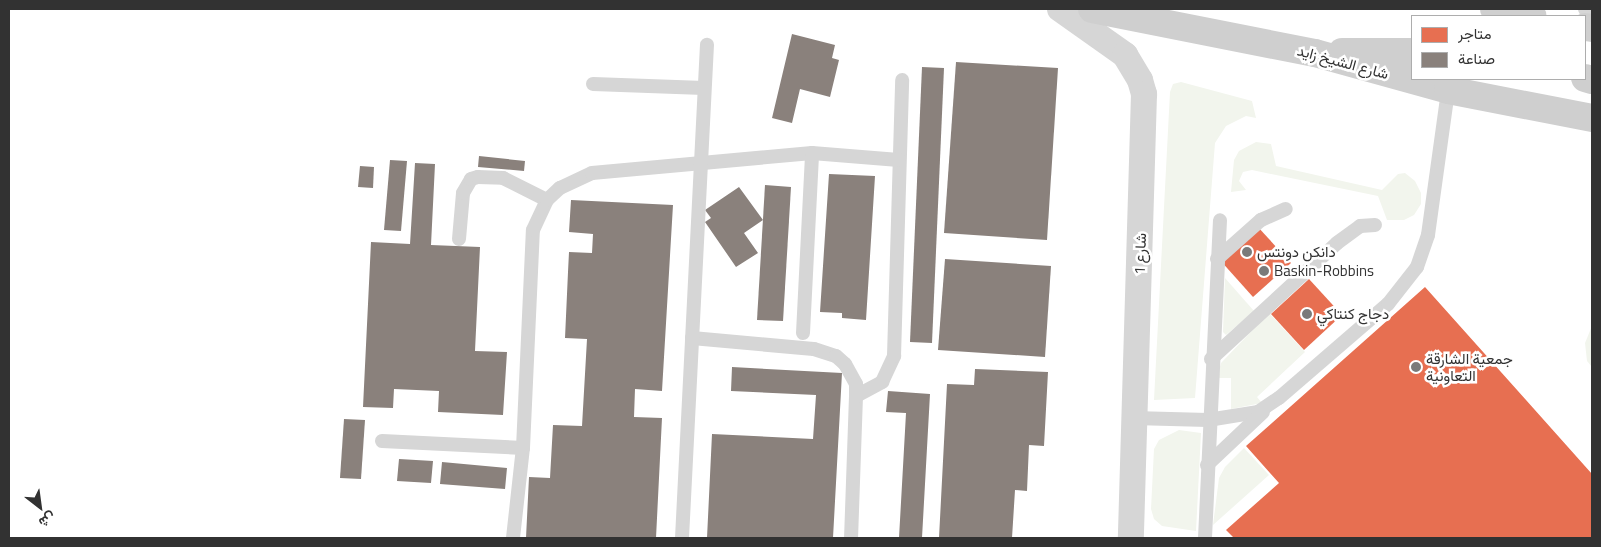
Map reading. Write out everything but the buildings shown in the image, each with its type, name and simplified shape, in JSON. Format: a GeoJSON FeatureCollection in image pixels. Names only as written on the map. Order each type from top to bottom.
{"type":"FeatureCollection","features":[{"type":"Feature","properties":{"kind":"main road","name":"شارع الشيخ زايد"},"geometry":{"type":"LineString","coordinates":[[1092,9],[1315,53],[1411,80]]}},
{"type":"Feature","properties":{"kind":"main road"},"geometry":{"type":"LineString","coordinates":[[1494,9],[1527,15]]}},
{"type":"Feature","properties":{"kind":"main road"},"geometry":{"type":"LineString","coordinates":[[1315,53],[1411,52]]}},
{"type":"Feature","properties":{"kind":"main road","name":"شارع الشيخ زايد"},"geometry":{"type":"LineString","coordinates":[[1412,80],[1448,90],[1592,118]]}},
{"type":"Feature","properties":{"kind":"street","name":"شارع 1"},"geometry":{"type":"LineString","coordinates":[[1060,9],[1125,55],[1137,73],[1144,94],[1133,418],[1131,538]]}},
{"type":"Feature","properties":{"kind":"lane"},"geometry":{"type":"LineString","coordinates":[[1585,9],[1592,22]]}},
{"type":"Feature","properties":{"kind":"lane"},"geometry":{"type":"LineString","coordinates":[[682,538],[707,45]]}},
{"type":"Feature","properties":{"kind":"lane"},"geometry":{"type":"LineString","coordinates":[[856,396],[882,382],[894,356],[902,80]]}},
{"type":"Feature","properties":{"kind":"lane"},"geometry":{"type":"LineString","coordinates":[[593,84],[704,88]]}},
{"type":"Feature","properties":{"kind":"lane"},"geometry":{"type":"LineString","coordinates":[[1207,466],[1269,406],[1388,304],[1417,267],[1432,219],[1448,90]]}},
{"type":"Feature","properties":{"kind":"lane"},"geometry":{"type":"LineString","coordinates":[[513,538],[523,448],[533,230],[547,200],[575,178],[592,173],[812,154],[899,160]]}},
{"type":"Feature","properties":{"kind":"lane"},"geometry":{"type":"LineString","coordinates":[[803,333],[812,154]]}},
{"type":"Feature","properties":{"kind":"lane"},"geometry":{"type":"LineString","coordinates":[[459,238],[462,192],[471,179],[503,178],[547,200]]}},
{"type":"Feature","properties":{"kind":"lane"},"geometry":{"type":"LineString","coordinates":[[1217,259],[1261,220],[1286,209]]}},
{"type":"Feature","properties":{"kind":"lane"},"geometry":{"type":"LineString","coordinates":[[1205,538],[1208,420],[1220,220]]}},
{"type":"Feature","properties":{"kind":"lane"},"geometry":{"type":"LineString","coordinates":[[1211,359],[1342,238],[1360,226],[1376,225]]}},
{"type":"Feature","properties":{"kind":"lane"},"geometry":{"type":"LineString","coordinates":[[692,338],[826,351],[845,364],[856,384],[851,538]]}},
{"type":"Feature","properties":{"kind":"lane"},"geometry":{"type":"LineString","coordinates":[[1133,418],[1208,420],[1246,416],[1269,406]]}},
{"type":"Feature","properties":{"kind":"lane"},"geometry":{"type":"LineString","coordinates":[[382,441],[523,448]]}},
{"type":"Feature","properties":{"kind":"shaded area"},"geometry":{"type":"Polygon","coordinates":[[[1181,82],[1252,101],[1256,118],[1246,116],[1226,126],[1215,143],[1195,398],[1154,400],[1170,92],[1173,84],[1181,82]]]}},
{"type":"Feature","properties":{"kind":"shaded area"},"geometry":{"type":"Polygon","coordinates":[[[1256,142],[1271,144],[1276,166],[1382,190],[1398,174],[1405,173],[1415,181],[1421,193],[1421,204],[1414,215],[1404,220],[1387,220],[1378,196],[1252,170],[1243,172],[1239,181],[1246,190],[1231,192],[1234,160],[1239,151],[1256,142]]]}},
{"type":"Feature","properties":{"kind":"shaded area"},"geometry":{"type":"Polygon","coordinates":[[[1225,278],[1254,311],[1226,335],[1223,332],[1225,278]]]}},
{"type":"Feature","properties":{"kind":"shaded area"},"geometry":{"type":"Polygon","coordinates":[[[1269,313],[1305,352],[1257,397],[1262,403],[1231,409],[1231,378],[1217,378],[1221,363],[1269,313]]]}},
{"type":"Feature","properties":{"kind":"shaded area"},"geometry":{"type":"Polygon","coordinates":[[[1592,326],[1592,367],[1587,361],[1585,343],[1592,326]]]}},
{"type":"Feature","properties":{"kind":"shaded area"},"geometry":{"type":"Polygon","coordinates":[[[1179,430],[1201,433],[1196,531],[1162,526],[1154,519],[1151,509],[1154,449],[1159,440],[1179,430]]]}},
{"type":"Feature","properties":{"kind":"shaded area"},"geometry":{"type":"Polygon","coordinates":[[[1244,448],[1269,475],[1213,525],[1219,478],[1225,467],[1244,448]]]}},
{"type":"Feature","properties":{"kind":"place","name":"دانكن دونتس"},"geometry":{"type":"Point","coordinates":[1247,252]}},
{"type":"Feature","properties":{"kind":"place","name":"Baskin-Robbins"},"geometry":{"type":"Point","coordinates":[1264,271]}},
{"type":"Feature","properties":{"kind":"place","name":"دجاج كنتاكي"},"geometry":{"type":"Point","coordinates":[1307,314]}},
{"type":"Feature","properties":{"kind":"place","name":"جمعية الشارقة التعاونية"},"geometry":{"type":"Point","coordinates":[1416,367]}}]}
